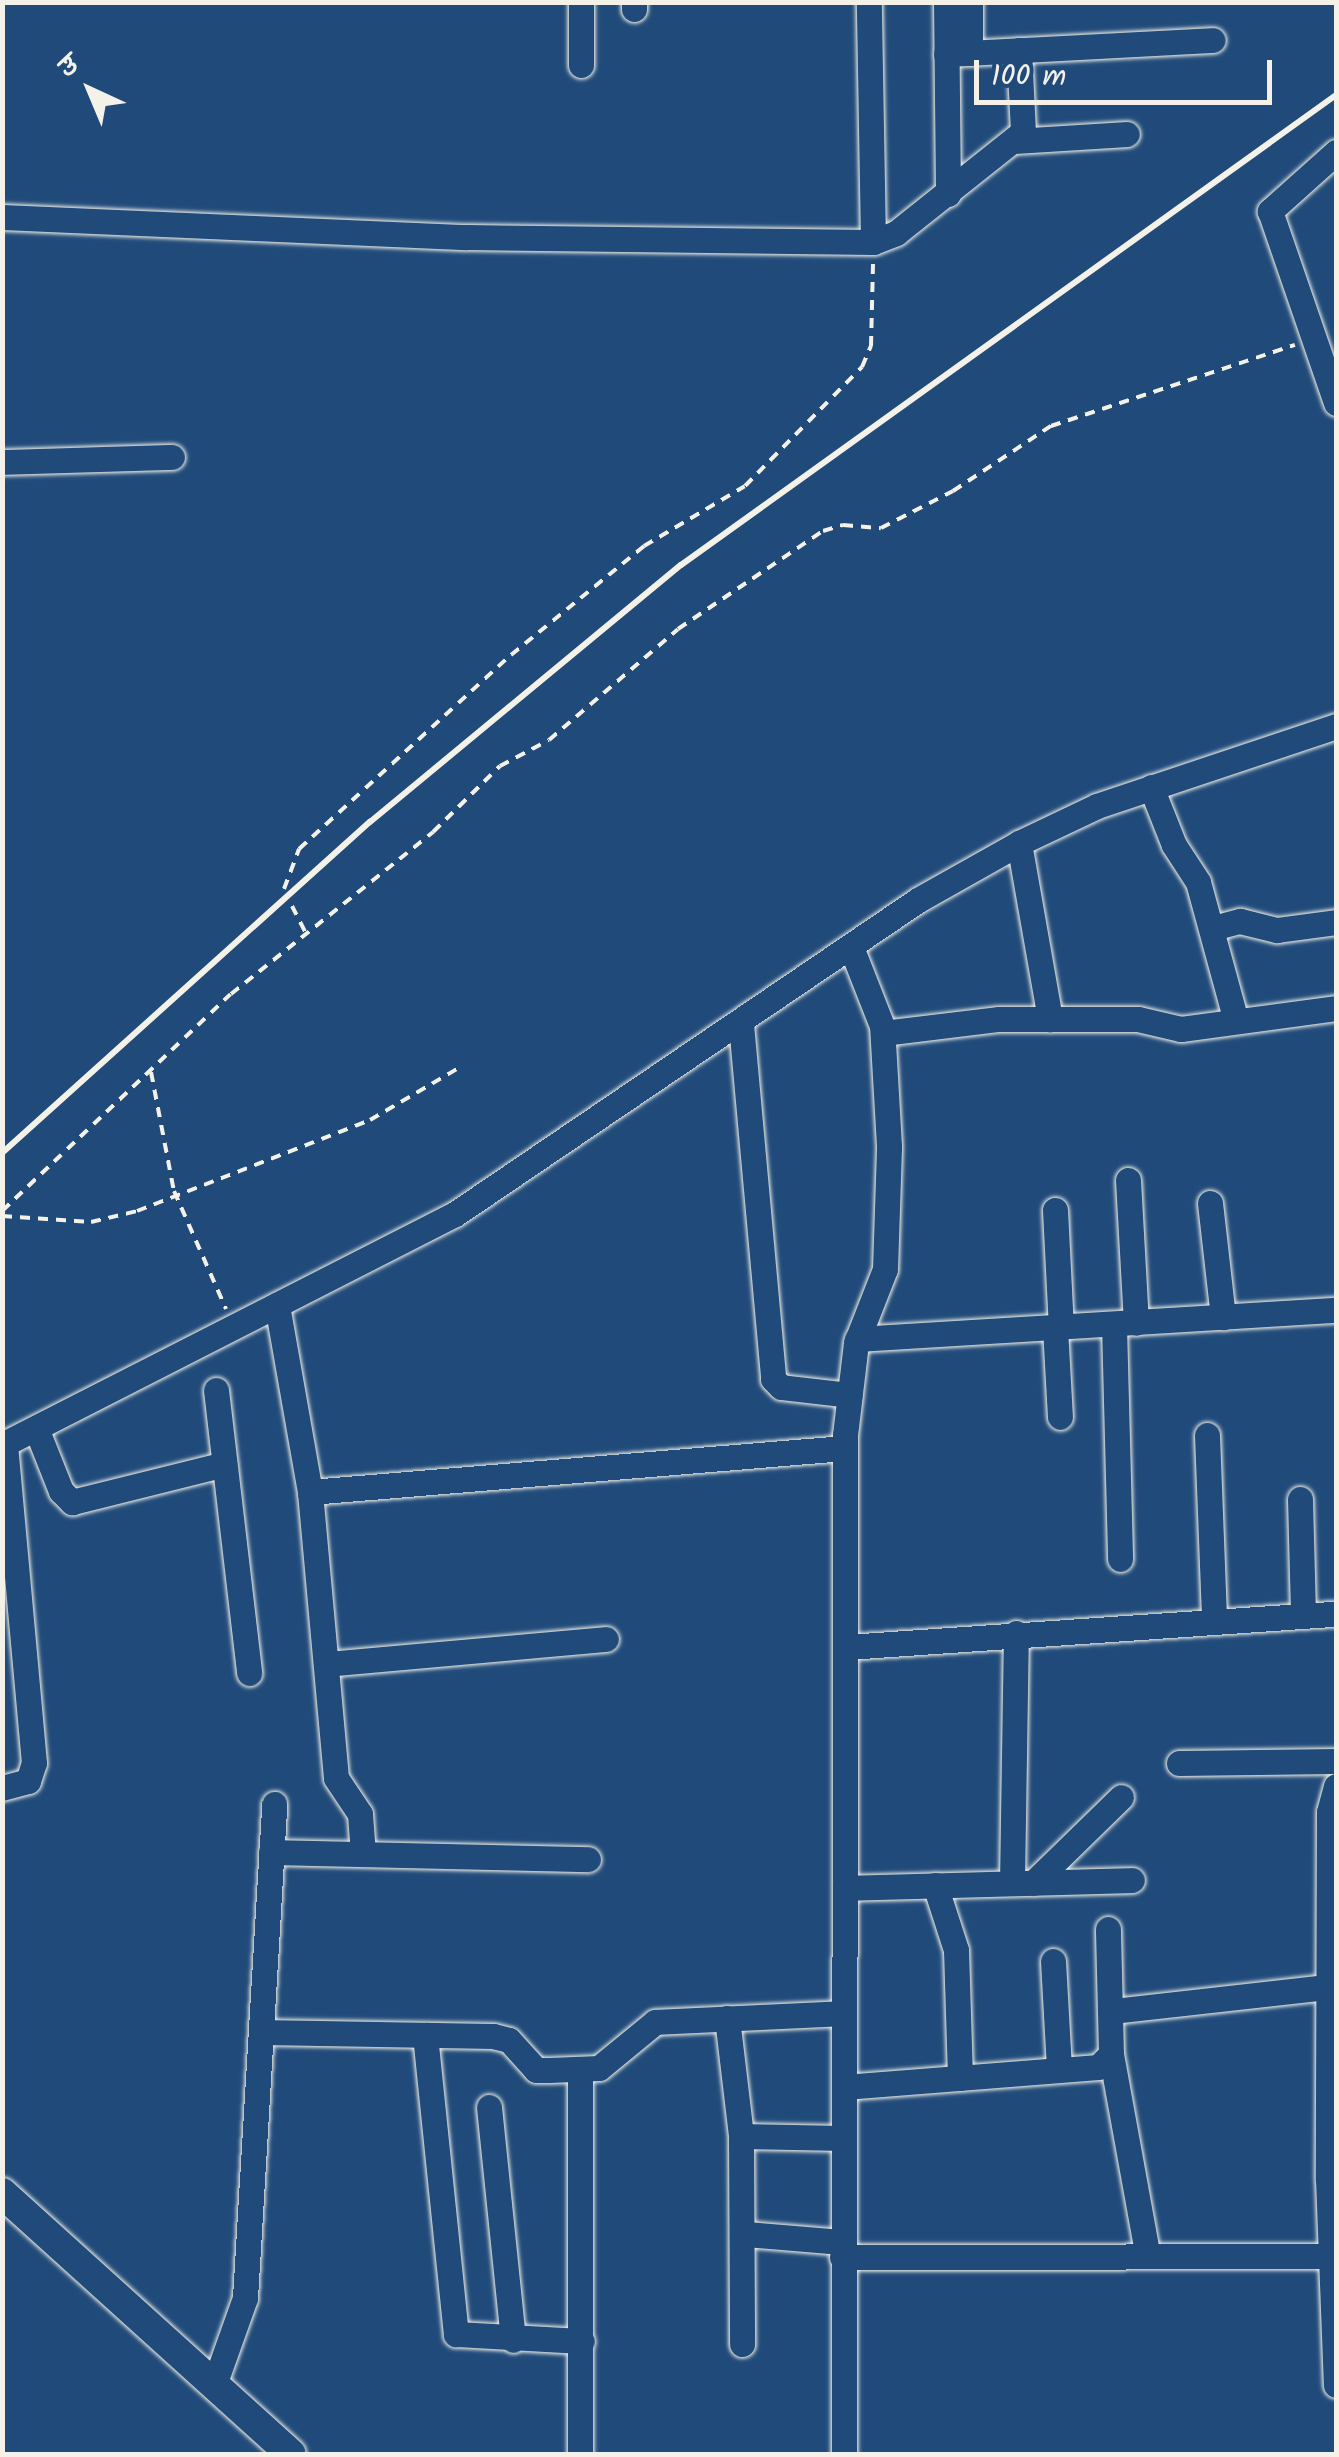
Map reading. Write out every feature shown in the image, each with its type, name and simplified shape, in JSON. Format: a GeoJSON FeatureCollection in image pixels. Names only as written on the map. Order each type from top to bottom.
{"type":"FeatureCollection","features":[{"type":"Feature","properties":{"kind":"main road"},"geometry":{"type":"LineString","coordinates":[[2,2193],[291,2454]]}},
{"type":"Feature","properties":{"kind":"street"},"geometry":{"type":"LineString","coordinates":[[581,2],[582,65]]}},
{"type":"Feature","properties":{"kind":"street"},"geometry":{"type":"LineString","coordinates":[[870,2],[873,242]]}},
{"type":"Feature","properties":{"kind":"street"},"geometry":{"type":"LineString","coordinates":[[946,2],[958,54]]}},
{"type":"Feature","properties":{"kind":"street"},"geometry":{"type":"LineString","coordinates":[[948,194],[958,54],[970,2]]}},
{"type":"Feature","properties":{"kind":"street"},"geometry":{"type":"LineString","coordinates":[[958,54],[1213,40]]}},
{"type":"Feature","properties":{"kind":"street"},"geometry":{"type":"LineString","coordinates":[[2,216],[467,237],[873,242],[948,194],[1015,141],[1026,119],[1019,50]]}},
{"type":"Feature","properties":{"kind":"street"},"geometry":{"type":"LineString","coordinates":[[1015,141],[1127,134]]}},
{"type":"Feature","properties":{"kind":"street"},"geometry":{"type":"LineString","coordinates":[[1336,152],[1270,211],[1310,340],[1336,403]]}},
{"type":"Feature","properties":{"kind":"street"},"geometry":{"type":"LineString","coordinates":[[2,462],[172,457]]}},
{"type":"Feature","properties":{"kind":"street"},"geometry":{"type":"LineString","coordinates":[[2,1788],[28,1781],[34,1763],[4,1444],[455,1214],[852,946],[1020,844],[1152,787],[1336,726]]}},
{"type":"Feature","properties":{"kind":"street"},"geometry":{"type":"LineString","coordinates":[[1152,787],[1213,928],[1236,1021]]}},
{"type":"Feature","properties":{"kind":"street"},"geometry":{"type":"LineString","coordinates":[[1020,844],[1050,1019]]}},
{"type":"Feature","properties":{"kind":"street"},"geometry":{"type":"LineString","coordinates":[[1213,928],[1240,921],[1277,930],[1336,922]]}},
{"type":"Feature","properties":{"kind":"street"},"geometry":{"type":"LineString","coordinates":[[844,2454],[844,1448],[858,1339],[886,1255],[884,1033],[852,946]]}},
{"type":"Feature","properties":{"kind":"street"},"geometry":{"type":"LineString","coordinates":[[884,1033],[977,1020],[1050,1019],[1138,1019],[1181,1029],[1336,1008]]}},
{"type":"Feature","properties":{"kind":"street"},"geometry":{"type":"LineString","coordinates":[[741,1024],[774,1379],[781,1387],[850,1395]]}},
{"type":"Feature","properties":{"kind":"street"},"geometry":{"type":"LineString","coordinates":[[1120,1558],[1128,1180]]}},
{"type":"Feature","properties":{"kind":"street"},"geometry":{"type":"LineString","coordinates":[[1210,1203],[1223,1318]]}},
{"type":"Feature","properties":{"kind":"street"},"geometry":{"type":"LineString","coordinates":[[1056,1210],[1060,1417]]}},
{"type":"Feature","properties":{"kind":"street"},"geometry":{"type":"LineString","coordinates":[[277,1306],[310,1492],[336,1778],[360,1814],[363,1854]]}},
{"type":"Feature","properties":{"kind":"street"},"geometry":{"type":"LineString","coordinates":[[858,1339],[1336,1310]]}},
{"type":"Feature","properties":{"kind":"street"},"geometry":{"type":"LineString","coordinates":[[216,1390],[249,1673]]}},
{"type":"Feature","properties":{"kind":"street"},"geometry":{"type":"LineString","coordinates":[[36,1428],[60,1491],[72,1502],[224,1464]]}},
{"type":"Feature","properties":{"kind":"street"},"geometry":{"type":"LineString","coordinates":[[1207,1435],[1214,1620]]}},
{"type":"Feature","properties":{"kind":"street"},"geometry":{"type":"LineString","coordinates":[[310,1492],[844,1448]]}},
{"type":"Feature","properties":{"kind":"street"},"geometry":{"type":"LineString","coordinates":[[1300,1499],[1303,1614]]}},
{"type":"Feature","properties":{"kind":"street"},"geometry":{"type":"LineString","coordinates":[[846,1647],[1336,1614]]}},
{"type":"Feature","properties":{"kind":"street"},"geometry":{"type":"LineString","coordinates":[[1016,1633],[1022,1883]]}},
{"type":"Feature","properties":{"kind":"street"},"geometry":{"type":"LineString","coordinates":[[326,1664],[606,1638]]}},
{"type":"Feature","properties":{"kind":"street"},"geometry":{"type":"LineString","coordinates":[[1179,1762],[1336,1761]]}},
{"type":"Feature","properties":{"kind":"street"},"geometry":{"type":"LineString","coordinates":[[1335,1794],[1328,1987],[1330,2256],[1336,2385]]}},
{"type":"Feature","properties":{"kind":"street"},"geometry":{"type":"LineString","coordinates":[[1022,1883],[1121,1797]]}},
{"type":"Feature","properties":{"kind":"street"},"geometry":{"type":"LineString","coordinates":[[214,2384],[246,2298],[274,1804]]}},
{"type":"Feature","properties":{"kind":"street"},"geometry":{"type":"LineString","coordinates":[[271,1852],[588,1859]]}},
{"type":"Feature","properties":{"kind":"street"},"geometry":{"type":"LineString","coordinates":[[845,1888],[1132,1880]]}},
{"type":"Feature","properties":{"kind":"street"},"geometry":{"type":"LineString","coordinates":[[935,1886],[956,1950],[960,2078]]}},
{"type":"Feature","properties":{"kind":"street"},"geometry":{"type":"LineString","coordinates":[[1108,1929],[1111,2054],[1146,2254]]}},
{"type":"Feature","properties":{"kind":"street"},"geometry":{"type":"LineString","coordinates":[[1053,1961],[1059,2070]]}},
{"type":"Feature","properties":{"kind":"street"},"geometry":{"type":"LineString","coordinates":[[1112,2011],[1328,1987]]}},
{"type":"Feature","properties":{"kind":"street"},"geometry":{"type":"LineString","coordinates":[[260,2032],[493,2036],[509,2040],[536,2070],[580,2069],[612,2062],[638,2031],[655,2022],[844,2013]]}},
{"type":"Feature","properties":{"kind":"street"},"geometry":{"type":"LineString","coordinates":[[726,2018],[742,2136],[746,2234],[742,2344]]}},
{"type":"Feature","properties":{"kind":"street"},"geometry":{"type":"LineString","coordinates":[[425,2034],[454,2326],[462,2338],[582,2341]]}},
{"type":"Feature","properties":{"kind":"street"},"geometry":{"type":"LineString","coordinates":[[844,2087],[1098,2067],[1111,2054]]}},
{"type":"Feature","properties":{"kind":"street"},"geometry":{"type":"LineString","coordinates":[[580,2069],[580,2454]]}},
{"type":"Feature","properties":{"kind":"street"},"geometry":{"type":"LineString","coordinates":[[488,2107],[512,2340]]}},
{"type":"Feature","properties":{"kind":"street"},"geometry":{"type":"LineString","coordinates":[[742,2136],[844,2138]]}},
{"type":"Feature","properties":{"kind":"street"},"geometry":{"type":"LineString","coordinates":[[746,2234],[842,2250],[1330,2256]]}},
{"type":"Feature","properties":{"kind":"path"},"geometry":{"type":"LineString","coordinates":[[284,889],[298,849],[511,655],[644,546],[745,486],[862,368],[871,346],[873,242]]}},
{"type":"Feature","properties":{"kind":"path"},"geometry":{"type":"LineString","coordinates":[[2,1213],[151,1072],[306,934],[433,832],[500,766],[556,734],[678,629],[824,531],[843,525],[881,528],[953,491],[1051,426],[1310,340]]}},
{"type":"Feature","properties":{"kind":"path"},"geometry":{"type":"LineString","coordinates":[[292,906],[306,934]]}},
{"type":"Feature","properties":{"kind":"path"},"geometry":{"type":"LineString","coordinates":[[2,1213],[91,1222],[137,1211],[174,1191],[339,1134],[458,1069]]}},
{"type":"Feature","properties":{"kind":"path"},"geometry":{"type":"LineString","coordinates":[[151,1072],[174,1191],[236,1326]]}},
{"type":"Feature","properties":{"kind":"railway"},"geometry":{"type":"LineString","coordinates":[[2,1153],[370,822],[681,565],[1336,95]]}}]}
